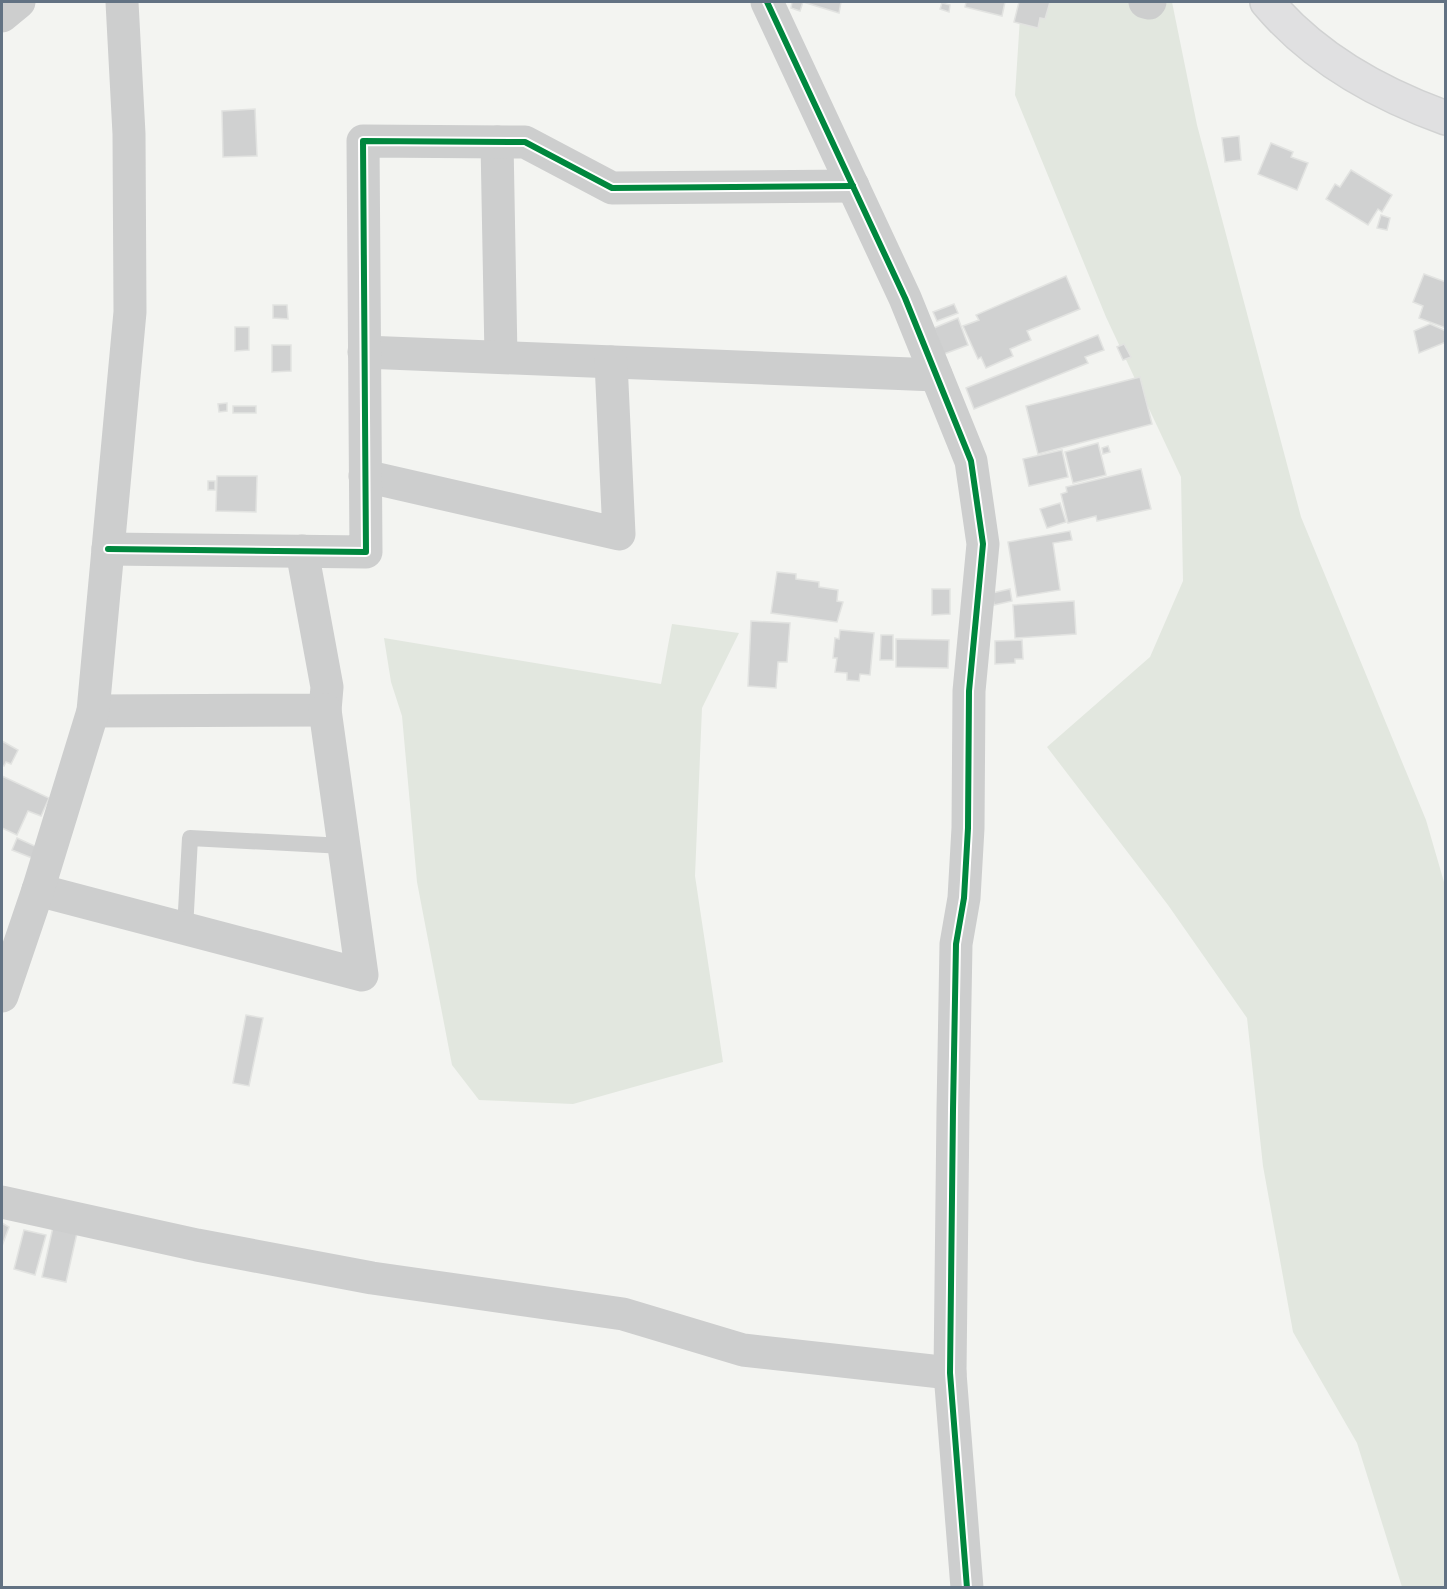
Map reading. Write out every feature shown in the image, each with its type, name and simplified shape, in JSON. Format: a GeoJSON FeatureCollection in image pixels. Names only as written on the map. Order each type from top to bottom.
{"type":"FeatureCollection","features":[{"type":"Feature","properties":{"kind":"street"},"geometry":{"type":"LineString","coordinates":[[2,16],[19,2]]}},
{"type":"Feature","properties":{"kind":"street"},"geometry":{"type":"LineString","coordinates":[[4,979],[38,890],[93,711],[130,312],[129,134],[122,2]]}},
{"type":"Feature","properties":{"kind":"street"},"geometry":{"type":"LineString","coordinates":[[767,2],[905,298],[936,375],[970,461],[983,544],[969,691],[968,828],[964,898],[956,944],[950,1373],[967,1587]]}},
{"type":"Feature","properties":{"kind":"street"},"geometry":{"type":"LineString","coordinates":[[1145,2],[1150,2]]}},
{"type":"Feature","properties":{"kind":"street"},"geometry":{"type":"LineString","coordinates":[[1267,2],[1281,19],[1331,61],[1408,105],[1446,118]]}},
{"type":"Feature","properties":{"kind":"street"},"geometry":{"type":"LineString","coordinates":[[108,549],[366,552],[363,141],[525,142],[612,188],[854,186]]}},
{"type":"Feature","properties":{"kind":"street"},"geometry":{"type":"LineString","coordinates":[[497,142],[501,357]]}},
{"type":"Feature","properties":{"kind":"street"},"geometry":{"type":"LineString","coordinates":[[364,352],[936,375]]}},
{"type":"Feature","properties":{"kind":"street"},"geometry":{"type":"LineString","coordinates":[[365,476],[619,534],[611,362]]}},
{"type":"Feature","properties":{"kind":"street"},"geometry":{"type":"LineString","coordinates":[[38,890],[362,975],[325,710],[327,687],[302,551]]}},
{"type":"Feature","properties":{"kind":"street"},"geometry":{"type":"LineString","coordinates":[[93,711],[325,710]]}},
{"type":"Feature","properties":{"kind":"street"},"geometry":{"type":"LineString","coordinates":[[2,1202],[197,1245],[361,1276],[623,1314],[743,1350],[950,1373]]}},
{"type":"Feature","properties":{"kind":"lane"},"geometry":{"type":"LineString","coordinates":[[185,929],[190,838],[344,846]]}},
{"type":"Feature","properties":{"kind":"shaded area"},"geometry":{"type":"Polygon","coordinates":[[[1021,2],[1172,2],[1197,125],[1301,517],[1426,820],[1446,889],[1445,1587],[1402,1587],[1357,1443],[1293,1332],[1263,1166],[1247,1018],[1168,905],[1047,747],[1150,657],[1183,581],[1181,477],[1106,317],[1015,95],[1021,2]]]}},
{"type":"Feature","properties":{"kind":"shaded area"},"geometry":{"type":"Polygon","coordinates":[[[672,624],[739,633],[702,708],[695,876],[723,1062],[573,1104],[479,1100],[452,1065],[417,882],[402,716],[391,682],[384,638],[661,684],[672,624]]]}},
{"type":"Feature","properties":{"kind":"building"},"geometry":{"type":"Polygon","coordinates":[[[792,2],[803,2],[800,11],[791,8],[792,2]]]}},
{"type":"Feature","properties":{"kind":"building"},"geometry":{"type":"Polygon","coordinates":[[[803,2],[841,2],[839,13],[803,2]]]}},
{"type":"Feature","properties":{"kind":"building"},"geometry":{"type":"Polygon","coordinates":[[[966,2],[1005,2],[1002,16],[965,7],[966,2]]]}},
{"type":"Feature","properties":{"kind":"building"},"geometry":{"type":"Polygon","coordinates":[[[1019,2],[1050,2],[1045,19],[1040,18],[1038,28],[1014,22],[1019,2]]]}},
{"type":"Feature","properties":{"kind":"building"},"geometry":{"type":"Polygon","coordinates":[[[942,3],[950,5],[949,12],[940,9],[942,3]]]}},
{"type":"Feature","properties":{"kind":"building"},"geometry":{"type":"Polygon","coordinates":[[[255,109],[257,156],[223,157],[222,111],[255,109]]]}},
{"type":"Feature","properties":{"kind":"building"},"geometry":{"type":"Polygon","coordinates":[[[1239,136],[1241,160],[1225,162],[1222,138],[1239,136]]]}},
{"type":"Feature","properties":{"kind":"building"},"geometry":{"type":"Polygon","coordinates":[[[1271,143],[1293,152],[1291,157],[1308,163],[1297,190],[1258,174],[1271,143]]]}},
{"type":"Feature","properties":{"kind":"building"},"geometry":{"type":"Polygon","coordinates":[[[1351,170],[1392,195],[1382,212],[1378,209],[1368,225],[1326,199],[1335,184],[1340,187],[1351,170]]]}},
{"type":"Feature","properties":{"kind":"building"},"geometry":{"type":"Polygon","coordinates":[[[1381,215],[1390,218],[1387,230],[1377,228],[1381,215]]]}},
{"type":"Feature","properties":{"kind":"building"},"geometry":{"type":"Polygon","coordinates":[[[1424,274],[1446,282],[1446,328],[1419,318],[1423,306],[1413,302],[1424,274]]]}},
{"type":"Feature","properties":{"kind":"building"},"geometry":{"type":"Polygon","coordinates":[[[1066,276],[1080,309],[1027,331],[1031,340],[1010,349],[1013,356],[986,368],[981,357],[978,359],[963,326],[979,320],[976,315],[1066,276]]]}},
{"type":"Feature","properties":{"kind":"building"},"geometry":{"type":"Polygon","coordinates":[[[954,304],[958,313],[937,321],[933,312],[954,304]]]}},
{"type":"Feature","properties":{"kind":"building"},"geometry":{"type":"Polygon","coordinates":[[[273,305],[287,305],[288,319],[273,318],[273,305]]]}},
{"type":"Feature","properties":{"kind":"building"},"geometry":{"type":"Polygon","coordinates":[[[958,318],[968,345],[944,354],[934,328],[958,318]]]}},
{"type":"Feature","properties":{"kind":"building"},"geometry":{"type":"Polygon","coordinates":[[[1430,324],[1446,331],[1446,342],[1419,353],[1414,331],[1430,324]]]}},
{"type":"Feature","properties":{"kind":"building"},"geometry":{"type":"Polygon","coordinates":[[[235,327],[249,327],[249,350],[235,351],[235,327]]]}},
{"type":"Feature","properties":{"kind":"building"},"geometry":{"type":"Polygon","coordinates":[[[1098,335],[1104,350],[1085,357],[1088,363],[974,409],[966,388],[1098,335]]]}},
{"type":"Feature","properties":{"kind":"building"},"geometry":{"type":"Polygon","coordinates":[[[1124,344],[1131,357],[1123,360],[1117,347],[1124,344]]]}},
{"type":"Feature","properties":{"kind":"building"},"geometry":{"type":"Polygon","coordinates":[[[272,345],[291,345],[291,371],[272,372],[272,345]]]}},
{"type":"Feature","properties":{"kind":"building"},"geometry":{"type":"Polygon","coordinates":[[[1140,377],[1152,424],[1038,454],[1026,406],[1140,377]]]}},
{"type":"Feature","properties":{"kind":"building"},"geometry":{"type":"Polygon","coordinates":[[[227,403],[227,411],[219,412],[218,404],[227,403]]]}},
{"type":"Feature","properties":{"kind":"building"},"geometry":{"type":"Polygon","coordinates":[[[233,406],[256,406],[256,413],[233,413],[233,406]]]}},
{"type":"Feature","properties":{"kind":"building"},"geometry":{"type":"Polygon","coordinates":[[[1098,443],[1106,475],[1073,483],[1065,452],[1098,443]]]}},
{"type":"Feature","properties":{"kind":"building"},"geometry":{"type":"Polygon","coordinates":[[[1108,446],[1110,452],[1103,454],[1102,448],[1108,446]]]}},
{"type":"Feature","properties":{"kind":"building"},"geometry":{"type":"Polygon","coordinates":[[[1062,450],[1068,477],[1029,486],[1023,459],[1062,450]]]}},
{"type":"Feature","properties":{"kind":"building"},"geometry":{"type":"Polygon","coordinates":[[[1141,469],[1151,509],[1097,521],[1096,516],[1068,523],[1061,494],[1067,492],[1066,487],[1141,469]]]}},
{"type":"Feature","properties":{"kind":"building"},"geometry":{"type":"Polygon","coordinates":[[[217,476],[257,476],[256,512],[216,511],[217,476]]]}},
{"type":"Feature","properties":{"kind":"building"},"geometry":{"type":"Polygon","coordinates":[[[208,481],[215,481],[215,490],[208,490],[208,481]]]}},
{"type":"Feature","properties":{"kind":"building"},"geometry":{"type":"Polygon","coordinates":[[[1060,503],[1066,522],[1047,528],[1040,509],[1060,503]]]}},
{"type":"Feature","properties":{"kind":"building"},"geometry":{"type":"Polygon","coordinates":[[[1070,531],[1072,540],[1053,543],[1060,590],[1017,597],[1008,542],[1070,531]]]}},
{"type":"Feature","properties":{"kind":"building"},"geometry":{"type":"Polygon","coordinates":[[[777,572],[796,574],[796,579],[819,582],[819,587],[838,590],[837,601],[843,602],[837,622],[771,613],[777,572]]]}},
{"type":"Feature","properties":{"kind":"building"},"geometry":{"type":"Polygon","coordinates":[[[932,589],[950,589],[950,614],[932,615],[932,589]]]}},
{"type":"Feature","properties":{"kind":"building"},"geometry":{"type":"Polygon","coordinates":[[[1010,589],[1012,601],[994,605],[992,593],[1010,589]]]}},
{"type":"Feature","properties":{"kind":"building"},"geometry":{"type":"Polygon","coordinates":[[[1074,601],[1076,634],[1015,638],[1013,605],[1074,601]]]}},
{"type":"Feature","properties":{"kind":"building"},"geometry":{"type":"Polygon","coordinates":[[[751,621],[790,623],[787,662],[778,662],[776,688],[748,686],[751,621]]]}},
{"type":"Feature","properties":{"kind":"building"},"geometry":{"type":"Polygon","coordinates":[[[840,630],[874,633],[870,675],[860,674],[859,681],[847,680],[847,673],[835,672],[837,658],[833,658],[835,638],[839,639],[840,630]]]}},
{"type":"Feature","properties":{"kind":"building"},"geometry":{"type":"Polygon","coordinates":[[[881,635],[893,635],[893,660],[880,660],[881,635]]]}},
{"type":"Feature","properties":{"kind":"building"},"geometry":{"type":"Polygon","coordinates":[[[896,639],[949,640],[948,668],[896,667],[896,639]]]}},
{"type":"Feature","properties":{"kind":"building"},"geometry":{"type":"Polygon","coordinates":[[[1022,640],[1023,659],[1015,659],[1015,663],[995,664],[995,641],[1022,640]]]}},
{"type":"Feature","properties":{"kind":"building"},"geometry":{"type":"Polygon","coordinates":[[[2,741],[18,750],[11,764],[6,762],[4,766],[2,765],[2,741]]]}},
{"type":"Feature","properties":{"kind":"building"},"geometry":{"type":"Polygon","coordinates":[[[2,776],[49,798],[41,816],[28,811],[17,835],[2,828],[2,776]]]}},
{"type":"Feature","properties":{"kind":"building"},"geometry":{"type":"Polygon","coordinates":[[[17,838],[37,847],[32,858],[12,850],[17,838]]]}},
{"type":"Feature","properties":{"kind":"building"},"geometry":{"type":"Polygon","coordinates":[[[246,1015],[263,1018],[249,1086],[233,1083],[246,1015]]]}},
{"type":"Feature","properties":{"kind":"building"},"geometry":{"type":"Polygon","coordinates":[[[2,1223],[9,1227],[2,1246],[2,1223]]]}},
{"type":"Feature","properties":{"kind":"building"},"geometry":{"type":"Polygon","coordinates":[[[53,1227],[77,1233],[66,1282],[42,1277],[53,1227]]]}},
{"type":"Feature","properties":{"kind":"building"},"geometry":{"type":"Polygon","coordinates":[[[24,1230],[46,1235],[35,1275],[14,1269],[24,1230]]]}},
{"type":"Feature","properties":{"kind":"cycle path"},"geometry":{"type":"LineString","coordinates":[[767,2],[905,298],[971,461],[983,544],[969,691],[968,828],[964,898],[956,944],[953,1110],[950,1373],[967,1588]]}},
{"type":"Feature","properties":{"kind":"cycle path"},"geometry":{"type":"LineString","coordinates":[[108,549],[366,552],[363,141],[525,142],[612,188],[853,186]]}}]}
